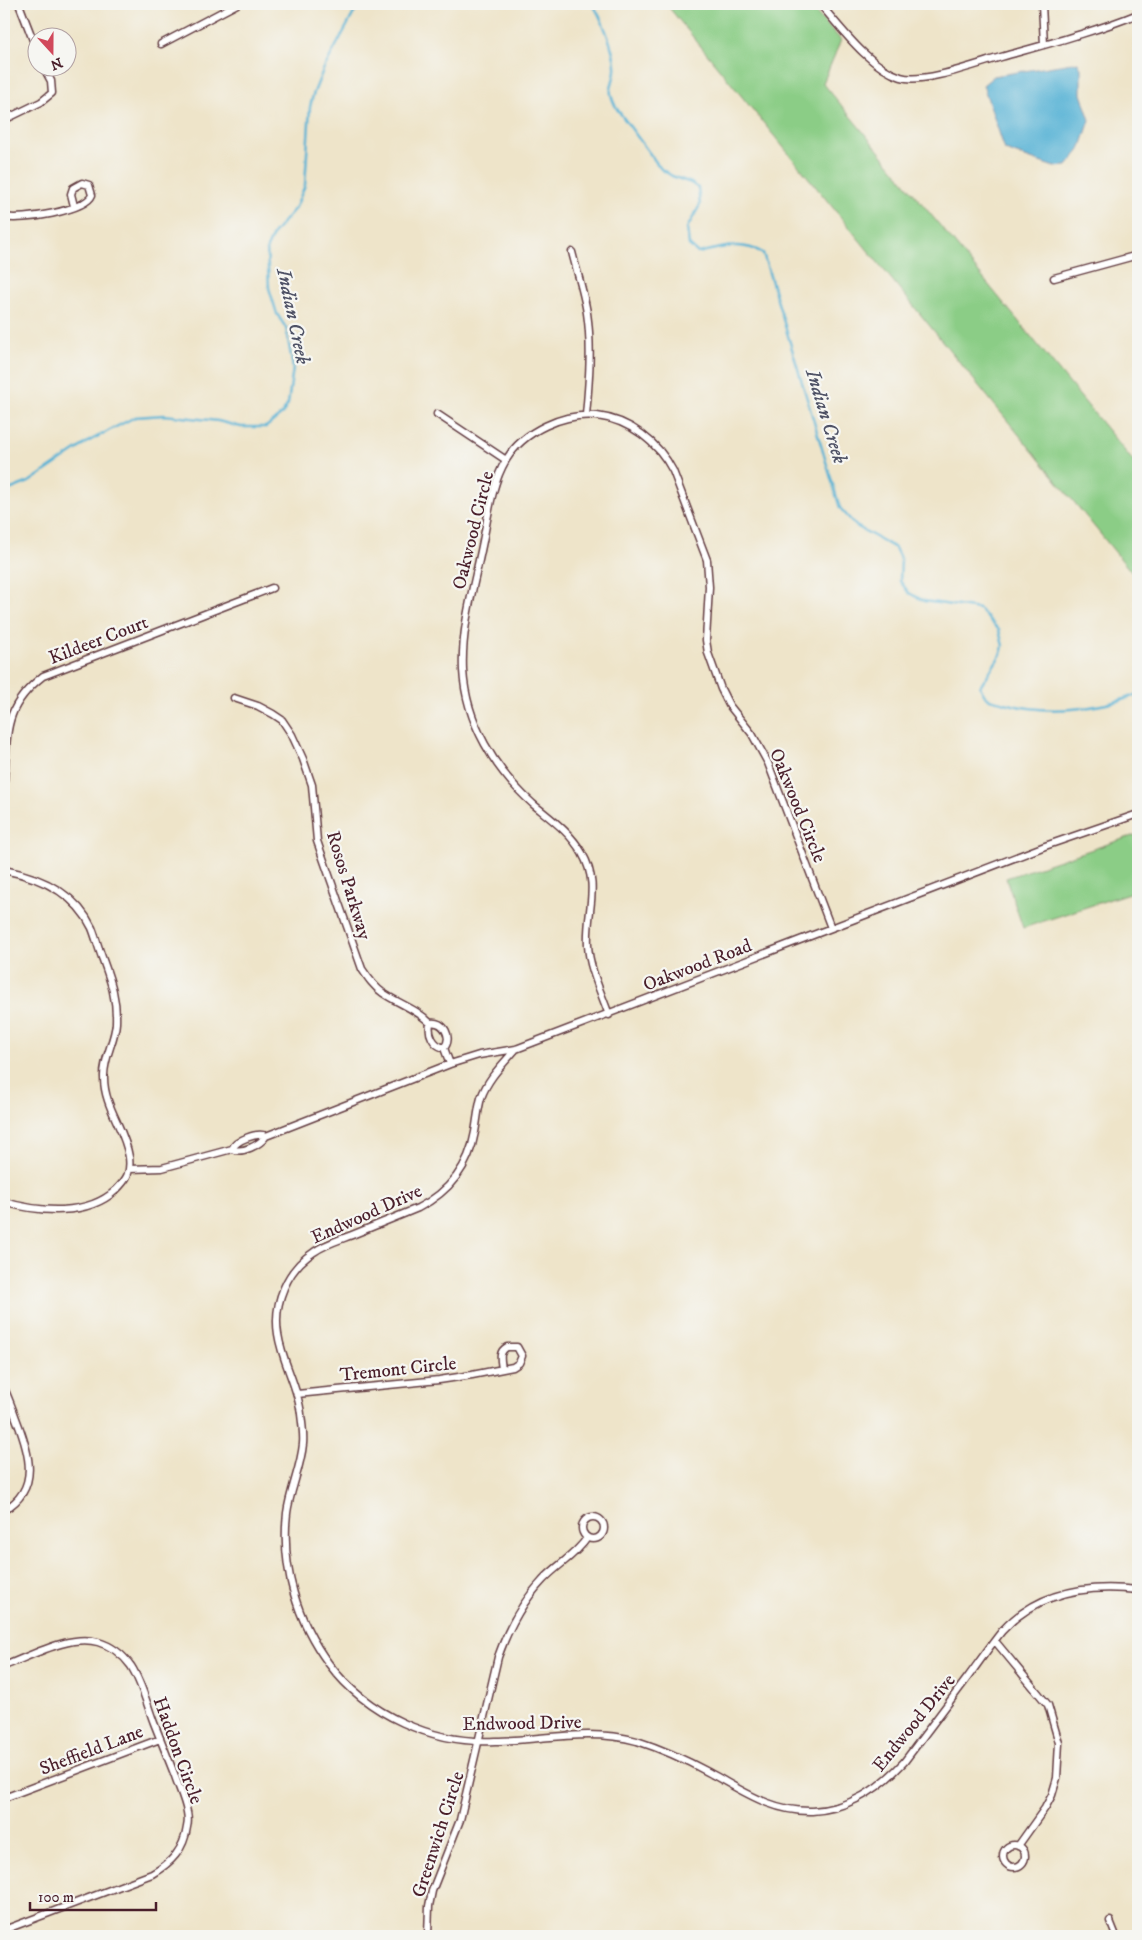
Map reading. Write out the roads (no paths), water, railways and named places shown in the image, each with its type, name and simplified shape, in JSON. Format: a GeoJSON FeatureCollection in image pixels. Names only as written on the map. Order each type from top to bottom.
{"type":"FeatureCollection","features":[{"type":"Feature","properties":{"kind":"street"},"geometry":{"type":"LineString","coordinates":[[19,4],[28,28]]}},
{"type":"Feature","properties":{"kind":"street"},"geometry":{"type":"LineString","coordinates":[[161,44],[237,4]]}},
{"type":"Feature","properties":{"kind":"street"},"geometry":{"type":"LineString","coordinates":[[820,4],[862,51],[880,66],[901,77],[915,78],[1044,45],[1114,24],[1138,14]]}},
{"type":"Feature","properties":{"kind":"street"},"geometry":{"type":"LineString","coordinates":[[1042,4],[1044,45]]}},
{"type":"Feature","properties":{"kind":"street"},"geometry":{"type":"LineString","coordinates":[[4,120],[41,102],[52,93],[49,78]]}},
{"type":"Feature","properties":{"kind":"street"},"geometry":{"type":"LineString","coordinates":[[4,217],[24,219],[44,216],[74,206]]}},
{"type":"Feature","properties":{"kind":"street"},"geometry":{"type":"LineString","coordinates":[[572,252],[584,295],[589,328],[589,380],[586,415]]}},
{"type":"Feature","properties":{"kind":"street"},"geometry":{"type":"LineString","coordinates":[[1054,278],[1138,255]]}},
{"type":"Feature","properties":{"kind":"street"},"geometry":{"type":"LineString","coordinates":[[437,414],[506,460]]}},
{"type":"Feature","properties":{"kind":"street","name":"Oakwood Circle"},"geometry":{"type":"LineString","coordinates":[[609,1014],[589,957],[588,931],[593,888],[587,864],[575,842],[532,803],[500,768],[484,743],[476,725],[466,688],[463,657],[466,625],[492,498],[506,460],[517,446],[532,434],[563,419],[586,415],[607,417],[634,429],[658,448],[673,471],[706,560],[709,587],[706,640],[708,653],[729,705],[752,734],[768,763],[831,928]]}},
{"type":"Feature","properties":{"kind":"street","name":"Kildeer Court"},"geometry":{"type":"LineString","coordinates":[[4,780],[8,729],[14,707],[27,689],[43,676],[272,588]]}},
{"type":"Feature","properties":{"kind":"street","name":"Rosos Parkway"},"geometry":{"type":"LineString","coordinates":[[234,698],[258,706],[273,714],[282,720],[292,735],[312,785],[317,841],[362,970],[373,985],[383,993],[421,1014],[430,1023],[439,1023],[445,1030],[448,1043],[444,1048]]}},
{"type":"Feature","properties":{"kind":"street","name":"Oakwood Road"},"geometry":{"type":"LineString","coordinates":[[129,1169],[162,1168],[232,1149],[240,1151],[258,1144],[266,1136],[450,1064],[479,1055],[516,1049],[1044,846],[1138,814]]}},
{"type":"Feature","properties":{"kind":"street"},"geometry":{"type":"LineString","coordinates":[[4,870],[34,877],[61,891],[78,907],[92,928],[114,989],[116,1002],[116,1026],[106,1058],[104,1088],[108,1103],[126,1146],[129,1169],[126,1179],[110,1195],[88,1205],[68,1209],[34,1209],[4,1202]]}},
{"type":"Feature","properties":{"kind":"street","name":"Rosos Parkway"},"geometry":{"type":"LineString","coordinates":[[430,1023],[429,1029],[432,1039],[444,1048],[450,1064]]}},
{"type":"Feature","properties":{"kind":"street","name":"Endwood Drive"},"geometry":{"type":"LineString","coordinates":[[516,1049],[489,1079],[481,1099],[469,1155],[457,1177],[446,1190],[418,1208],[312,1252],[293,1272],[282,1294],[277,1319],[281,1348],[301,1410],[303,1441],[288,1512],[287,1563],[294,1597],[305,1624],[331,1667],[351,1688],[372,1705],[411,1727],[446,1737],[494,1741],[569,1734],[610,1736],[634,1740],[661,1749],[706,1770],[760,1802],[811,1811],[850,1802],[868,1793],[891,1776],[904,1762],[1003,1631],[1033,1606],[1052,1597],[1086,1588],[1109,1587],[1138,1590]]}},
{"type":"Feature","properties":{"kind":"street","name":"Tremont Circle"},"geometry":{"type":"LineString","coordinates":[[296,1394],[439,1380],[502,1369]]}},
{"type":"Feature","properties":{"kind":"street"},"geometry":{"type":"LineString","coordinates":[[4,1388],[27,1445],[30,1468],[26,1484],[20,1495],[4,1510]]}},
{"type":"Feature","properties":{"kind":"street","name":"Greenwich Circle"},"geometry":{"type":"LineString","coordinates":[[428,1936],[428,1915],[432,1891],[460,1820],[480,1741],[498,1657],[503,1643],[531,1594],[587,1538]]}},
{"type":"Feature","properties":{"kind":"street","name":"Haddon Circle"},"geometry":{"type":"LineString","coordinates":[[4,1666],[73,1641],[85,1640],[107,1645],[122,1656],[132,1667],[187,1812],[186,1835],[177,1854],[166,1866],[152,1874],[4,1930]]}},
{"type":"Feature","properties":{"kind":"street"},"geometry":{"type":"LineString","coordinates":[[996,1641],[1048,1705],[1059,1743],[1057,1778],[1052,1796],[1042,1814],[1018,1846]]}},
{"type":"Feature","properties":{"kind":"street","name":"Sheffield Lane"},"geometry":{"type":"LineString","coordinates":[[4,1798],[160,1738]]}},
{"type":"Feature","properties":{"kind":"street"},"geometry":{"type":"LineString","coordinates":[[1110,1922],[1116,1936]]}},
{"type":"Feature","properties":{"kind":"water"},"geometry":{"type":"Polygon","coordinates":[[[1078,62],[1081,68],[1081,94],[1090,120],[1080,150],[1067,166],[1054,167],[1005,150],[983,85],[994,76],[1078,62]]]}},
{"type":"Feature","properties":{"kind":"waterway","name":"Indian Creek"},"geometry":{"type":"LineString","coordinates":[[4,492],[29,482],[91,440],[135,417],[164,415],[218,421],[241,427],[266,427],[282,414],[288,404],[293,368],[286,328],[277,314],[269,288],[267,248],[274,233],[296,207],[305,185],[310,107],[323,70],[355,11],[365,4]]}},
{"type":"Feature","properties":{"kind":"waterway","name":"Indian Creek"},"geometry":{"type":"LineString","coordinates":[[592,4],[603,24],[612,51],[615,72],[611,94],[617,109],[661,169],[698,188],[700,205],[687,228],[689,245],[698,253],[731,246],[747,247],[763,253],[840,508],[856,526],[895,548],[901,560],[900,581],[909,593],[924,601],[979,609],[999,630],[1003,646],[1001,654],[980,687],[985,696],[992,700],[1021,707],[1055,710],[1107,704],[1138,694]]}}]}
